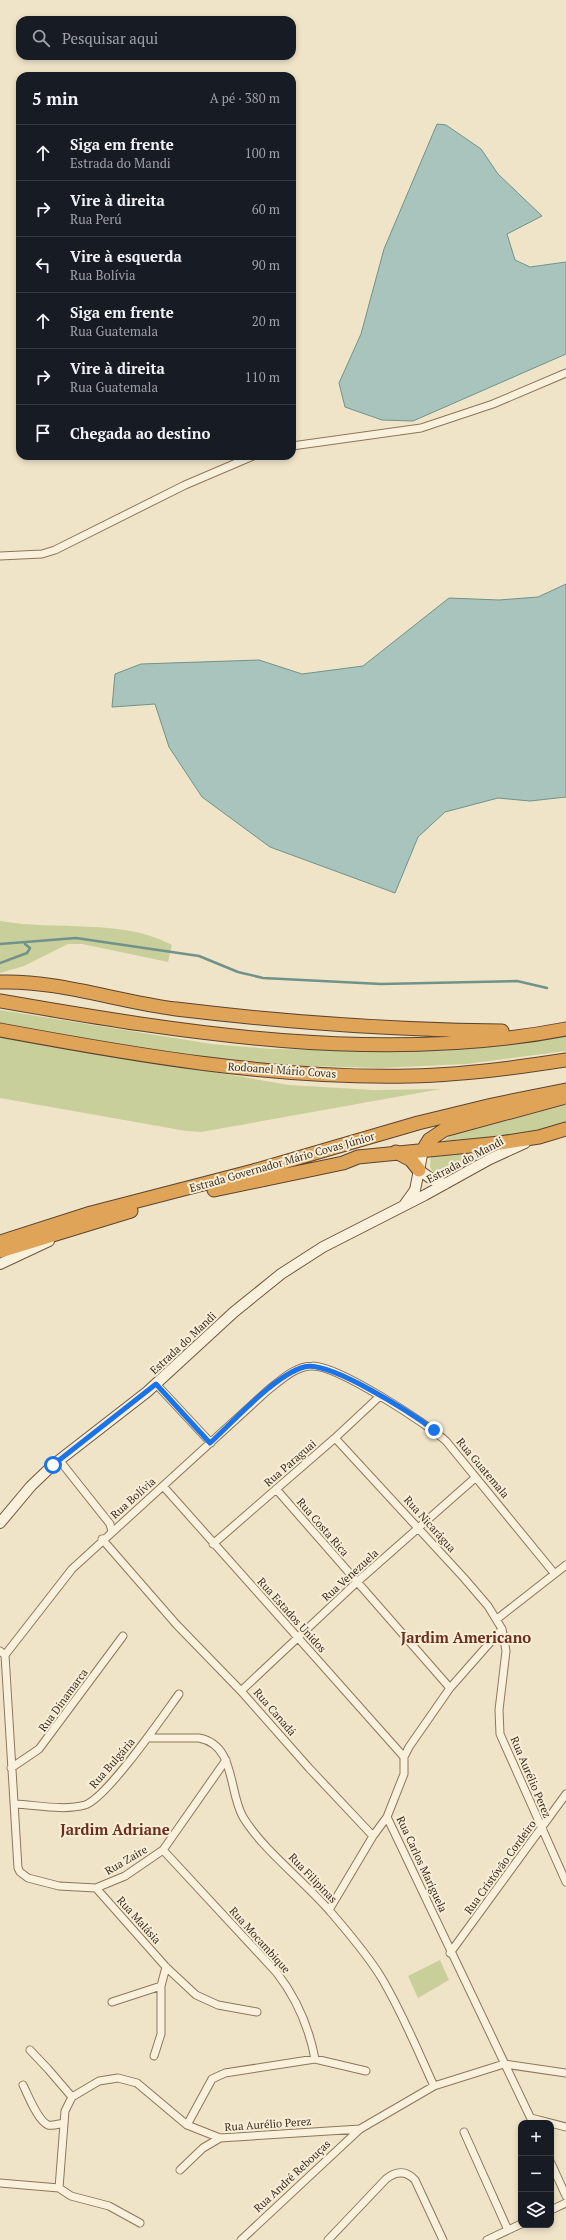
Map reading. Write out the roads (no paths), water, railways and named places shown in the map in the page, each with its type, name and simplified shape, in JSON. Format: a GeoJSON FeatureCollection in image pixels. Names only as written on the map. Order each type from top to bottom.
{"type":"FeatureCollection","features":[{"type":"Feature","properties":{"kind":"highway"},"geometry":{"type":"LineString","coordinates":[[0,982],[28,983],[176,1009],[302,1022],[436,1030],[552,1032]]}},
{"type":"Feature","properties":{"kind":"highway"},"geometry":{"type":"LineString","coordinates":[[0,1001],[156,1026],[279,1040],[438,1043],[479,1040],[552,1032],[566,1029]]}},
{"type":"Feature","properties":{"kind":"highway","name":"Rodoanel Mário Covas"},"geometry":{"type":"LineString","coordinates":[[0,1030],[176,1061],[301,1073],[412,1076],[530,1066],[566,1060]]}},
{"type":"Feature","properties":{"kind":"highway","name":"Estrada Governador Mário Covas Júnior"},"geometry":{"type":"LineString","coordinates":[[0,1242],[91,1213],[253,1171],[418,1123],[492,1105],[566,1090]]}},
{"type":"Feature","properties":{"kind":"highway"},"geometry":{"type":"LineString","coordinates":[[423,1150],[432,1137],[444,1130],[566,1097]]}},
{"type":"Feature","properties":{"kind":"highway","name":"Estrada Governador Mário Covas Júnior"},"geometry":{"type":"LineString","coordinates":[[0,1251],[167,1201],[270,1177],[343,1163],[358,1157],[396,1152],[500,1143],[539,1137],[566,1129]]}},
{"type":"Feature","properties":{"kind":"highway"},"geometry":{"type":"LineString","coordinates":[[396,1152],[411,1160],[419,1170]]}},
{"type":"Feature","properties":{"kind":"main road","name":"Estrada do Mandi"},"geometry":{"type":"LineString","coordinates":[[0,1523],[31,1486],[156,1384],[234,1312],[281,1274],[323,1247],[402,1207],[490,1159],[539,1137]]}},
{"type":"Feature","properties":{"kind":"main road","name":"Estrada do Mandi"},"geometry":{"type":"LineString","coordinates":[[402,1207],[415,1190],[423,1150]]}},
{"type":"Feature","properties":{"kind":"main road"},"geometry":{"type":"LineString","coordinates":[[419,1170],[433,1180],[445,1184]]}},
{"type":"Feature","properties":{"kind":"main road"},"geometry":{"type":"LineString","coordinates":[[0,1264],[96,1222]]}},
{"type":"Feature","properties":{"kind":"street"},"geometry":{"type":"LineString","coordinates":[[296,445],[421,428],[492,404],[566,373]]}},
{"type":"Feature","properties":{"kind":"street"},"geometry":{"type":"LineString","coordinates":[[0,556],[42,554],[55,550],[185,485],[243,460]]}},
{"type":"Feature","properties":{"kind":"street","name":"Rua Guatemala"},"geometry":{"type":"LineString","coordinates":[[291,1372],[304,1367],[319,1366],[330,1369],[380,1396],[434,1430],[446,1441],[554,1573]]}},
{"type":"Feature","properties":{"kind":"street","name":"Rua Bolívia"},"geometry":{"type":"LineString","coordinates":[[2,1653],[72,1569],[102,1539],[112,1532],[267,1391],[291,1372]]}},
{"type":"Feature","properties":{"kind":"street"},"geometry":{"type":"LineString","coordinates":[[156,1384],[210,1443]]}},
{"type":"Feature","properties":{"kind":"street","name":"Rua Paraguai"},"geometry":{"type":"LineString","coordinates":[[213,1544],[335,1438],[380,1396]]}},
{"type":"Feature","properties":{"kind":"street","name":"Rua Nicarágua"},"geometry":{"type":"LineString","coordinates":[[335,1438],[419,1528],[497,1619],[502,1629]]}},
{"type":"Feature","properties":{"kind":"street"},"geometry":{"type":"LineString","coordinates":[[60,1461],[110,1524],[112,1532]]}},
{"type":"Feature","properties":{"kind":"street","name":"Rua Venezuela"},"geometry":{"type":"LineString","coordinates":[[241,1691],[357,1582],[475,1478]]}},
{"type":"Feature","properties":{"kind":"street","name":"Rua Estados Unidos"},"geometry":{"type":"LineString","coordinates":[[163,1486],[404,1757]]}},
{"type":"Feature","properties":{"kind":"street","name":"Rua Costa Rica"},"geometry":{"type":"LineString","coordinates":[[276,1489],[450,1688]]}},
{"type":"Feature","properties":{"kind":"street","name":"Rua Canadá"},"geometry":{"type":"LineString","coordinates":[[102,1539],[176,1624],[241,1691],[309,1768],[373,1836]]}},
{"type":"Feature","properties":{"kind":"street"},"geometry":{"type":"LineString","coordinates":[[497,1619],[566,1565]]}},
{"type":"Feature","properties":{"kind":"street","name":"Rua Carlos Mariguela"},"geometry":{"type":"LineString","coordinates":[[502,1629],[450,1688],[413,1741],[404,1757],[404,1774],[387,1817],[450,1953],[532,2120]]}},
{"type":"Feature","properties":{"kind":"street","name":"Rua Aurélio Perez"},"geometry":{"type":"LineString","coordinates":[[502,1629],[506,1651],[500,1710],[500,1734],[541,1829],[566,1882]]}},
{"type":"Feature","properties":{"kind":"street","name":"Rua Dinamarca"},"geometry":{"type":"LineString","coordinates":[[11,1768],[39,1749],[123,1636]]}},
{"type":"Feature","properties":{"kind":"street"},"geometry":{"type":"LineString","coordinates":[[2,1653],[15,1804]]}},
{"type":"Feature","properties":{"kind":"street","name":"Rua Bulgária"},"geometry":{"type":"LineString","coordinates":[[15,1804],[74,1807],[92,1802],[148,1738],[179,1694]]}},
{"type":"Feature","properties":{"kind":"street","name":"Rua Filipinas"},"geometry":{"type":"LineString","coordinates":[[148,1738],[206,1739],[218,1746],[226,1760],[238,1803],[246,1822],[329,1910],[381,1976],[399,2010],[434,2086]]}},
{"type":"Feature","properties":{"kind":"street","name":"Rua Zaire"},"geometry":{"type":"LineString","coordinates":[[15,1804],[18,1868],[23,1875],[41,1882],[59,1886],[96,1888],[125,1876],[163,1850],[226,1760]]}},
{"type":"Feature","properties":{"kind":"street","name":"Rua Cristóvão Cordeiro"},"geometry":{"type":"LineString","coordinates":[[450,1953],[566,1794]]}},
{"type":"Feature","properties":{"kind":"street"},"geometry":{"type":"LineString","coordinates":[[329,1910],[373,1836],[387,1817]]}},
{"type":"Feature","properties":{"kind":"street","name":"Rua Mocambique"},"geometry":{"type":"LineString","coordinates":[[163,1850],[277,1973],[290,1990],[307,2028],[315,2059]]}},
{"type":"Feature","properties":{"kind":"street","name":"Rua Malásia"},"geometry":{"type":"LineString","coordinates":[[96,1888],[166,1967],[196,1995],[210,2003],[257,2012]]}},
{"type":"Feature","properties":{"kind":"street"},"geometry":{"type":"LineString","coordinates":[[154,2056],[161,2034],[161,1986],[166,1967]]}},
{"type":"Feature","properties":{"kind":"street"},"geometry":{"type":"LineString","coordinates":[[112,2002],[161,1986]]}},
{"type":"Feature","properties":{"kind":"street"},"geometry":{"type":"LineString","coordinates":[[30,2050],[72,2098],[65,2111],[58,2188]]}},
{"type":"Feature","properties":{"kind":"street"},"geometry":{"type":"LineString","coordinates":[[187,2125],[216,2076],[244,2069],[315,2059],[366,2070]]}},
{"type":"Feature","properties":{"kind":"street","name":"Rua Aurélio Perez"},"geometry":{"type":"LineString","coordinates":[[72,2098],[99,2081],[118,2078],[129,2080],[137,2083],[187,2125],[207,2135],[220,2138],[360,2128],[434,2086],[504,2064],[566,2073]]}},
{"type":"Feature","properties":{"kind":"street"},"geometry":{"type":"LineString","coordinates":[[23,2085],[33,2106],[45,2122],[52,2125],[64,2123]]}},
{"type":"Feature","properties":{"kind":"street"},"geometry":{"type":"LineString","coordinates":[[554,2125],[566,2127]]}},
{"type":"Feature","properties":{"kind":"street","name":"Rua André Rebouças"},"geometry":{"type":"LineString","coordinates":[[241,2240],[360,2128]]}},
{"type":"Feature","properties":{"kind":"street"},"geometry":{"type":"LineString","coordinates":[[464,2132],[508,2230]]}},
{"type":"Feature","properties":{"kind":"street"},"geometry":{"type":"LineString","coordinates":[[180,2170],[203,2148],[220,2138]]}},
{"type":"Feature","properties":{"kind":"street"},"geometry":{"type":"LineString","coordinates":[[554,2169],[566,2196]]}},
{"type":"Feature","properties":{"kind":"street"},"geometry":{"type":"LineString","coordinates":[[328,2240],[386,2180],[395,2173],[400,2172],[410,2175],[415,2180],[443,2240]]}},
{"type":"Feature","properties":{"kind":"street"},"geometry":{"type":"LineString","coordinates":[[0,2183],[58,2188],[71,2196],[109,2206],[140,2223]]}},
{"type":"Feature","properties":{"kind":"street"},"geometry":{"type":"LineString","coordinates":[[554,2209],[566,2203]]}},
{"type":"Feature","properties":{"kind":"street"},"geometry":{"type":"LineString","coordinates":[[488,2240],[518,2225]]}},
{"type":"Feature","properties":{"kind":"water"},"geometry":{"type":"Polygon","coordinates":[[[437,124],[446,125],[481,149],[498,174],[542,216],[507,234],[515,260],[530,267],[566,262],[566,354],[413,421],[382,420],[345,407],[339,383],[361,334],[384,249],[437,124]]]}},
{"type":"Feature","properties":{"kind":"water"},"geometry":{"type":"Polygon","coordinates":[[[566,584],[566,797],[530,801],[498,798],[445,812],[418,837],[395,893],[270,847],[202,797],[169,747],[155,704],[112,707],[115,674],[141,664],[259,660],[302,674],[363,666],[449,598],[499,600],[538,597],[566,584]]]}},
{"type":"Feature","properties":{"kind":"waterway"},"geometry":{"type":"LineString","coordinates":[[0,944],[76,938],[199,956],[238,972],[263,978],[381,984],[517,981],[547,988]]}},
{"type":"Feature","properties":{"kind":"waterway"},"geometry":{"type":"LineString","coordinates":[[0,963],[27,953],[30,948],[25,944]]}},
{"type":"Feature","properties":{"kind":"district","name":"Jardim Americano"},"geometry":{"type":"Point","coordinates":[466,1637]}},
{"type":"Feature","properties":{"kind":"district","name":"Jardim Adriane"},"geometry":{"type":"Point","coordinates":[115,1829]}}]}
